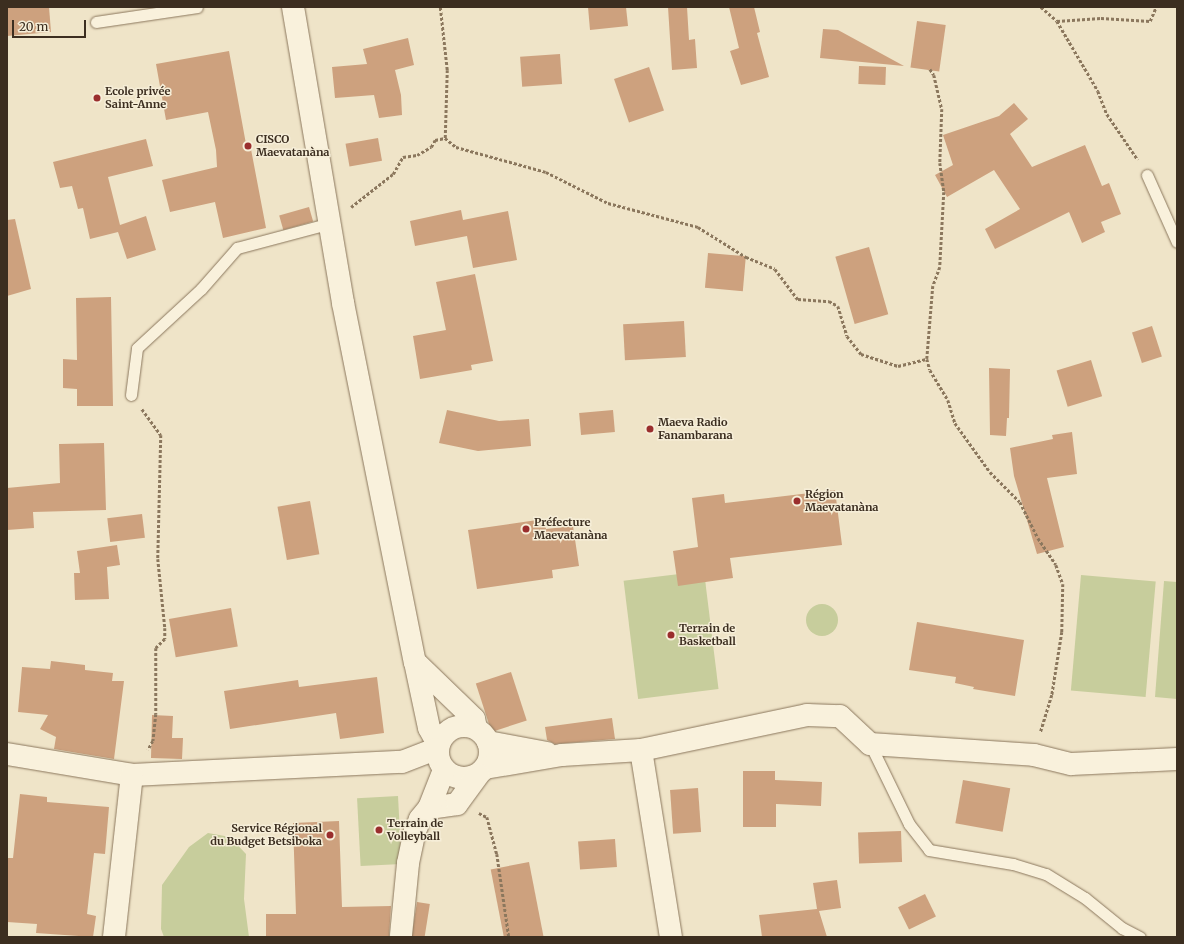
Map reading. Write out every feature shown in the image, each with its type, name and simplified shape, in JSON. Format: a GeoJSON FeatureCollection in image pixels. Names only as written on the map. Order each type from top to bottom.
{"type":"FeatureCollection","features":[{"type":"Feature","properties":{"kind":"street"},"geometry":{"type":"LineString","coordinates":[[293,7],[331,223],[343,303],[429,728],[437,746],[444,770],[429,808],[420,819],[415,831],[408,863],[401,935]]}},
{"type":"Feature","properties":{"kind":"street"},"geometry":{"type":"LineString","coordinates":[[415,662],[474,719],[482,735],[489,760],[456,804],[429,808]]}},
{"type":"Feature","properties":{"kind":"street"},"geometry":{"type":"LineString","coordinates":[[444,770],[460,778],[481,771],[562,755],[641,750],[807,715],[840,716],[870,744],[1034,755],[1071,764],[1177,759]]}},
{"type":"Feature","properties":{"kind":"street"},"geometry":{"type":"LineString","coordinates":[[7,754],[132,775],[402,762],[437,746],[446,732],[458,726],[482,735],[562,755]]}},
{"type":"Feature","properties":{"kind":"street"},"geometry":{"type":"LineString","coordinates":[[641,750],[671,937]]}},
{"type":"Feature","properties":{"kind":"street"},"geometry":{"type":"LineString","coordinates":[[114,937],[132,775]]}},
{"type":"Feature","properties":{"kind":"lane"},"geometry":{"type":"LineString","coordinates":[[96,22],[197,7]]}},
{"type":"Feature","properties":{"kind":"lane"},"geometry":{"type":"LineString","coordinates":[[1147,175],[1177,242]]}},
{"type":"Feature","properties":{"kind":"lane"},"geometry":{"type":"LineString","coordinates":[[131,395],[137,348],[201,289],[237,248],[331,223]]}},
{"type":"Feature","properties":{"kind":"lane"},"geometry":{"type":"LineString","coordinates":[[870,744],[909,824],[929,850],[1013,864],[1046,874],[1085,898],[1122,928],[1140,937]]}},
{"type":"Feature","properties":{"kind":"path"},"geometry":{"type":"LineString","coordinates":[[440,7],[448,70],[445,138]]}},
{"type":"Feature","properties":{"kind":"path"},"geometry":{"type":"LineString","coordinates":[[1040,7],[1057,21],[1098,91],[1107,114],[1147,175]]}},
{"type":"Feature","properties":{"kind":"path"},"geometry":{"type":"LineString","coordinates":[[1057,21],[1101,18],[1150,21],[1156,7]]}},
{"type":"Feature","properties":{"kind":"path"},"geometry":{"type":"LineString","coordinates":[[930,69],[934,75],[942,109],[940,163],[944,192],[940,267],[933,292],[927,359],[930,370],[948,400],[955,423],[990,472],[1020,502],[1038,538],[1056,565],[1063,584],[1062,632],[1052,695],[1034,755]]}},
{"type":"Feature","properties":{"kind":"path"},"geometry":{"type":"LineString","coordinates":[[331,223],[393,174],[403,158],[417,155],[431,147],[435,140],[445,138]]}},
{"type":"Feature","properties":{"kind":"path"},"geometry":{"type":"LineString","coordinates":[[445,138],[456,147],[546,172],[608,203],[698,227],[746,257],[775,269],[798,299],[828,300],[838,306],[847,336],[861,354],[898,366],[927,359]]}},
{"type":"Feature","properties":{"kind":"path"},"geometry":{"type":"LineString","coordinates":[[131,395],[161,435],[158,559],[165,628],[165,640],[156,648],[156,714],[153,742],[132,775]]}},
{"type":"Feature","properties":{"kind":"path"},"geometry":{"type":"LineString","coordinates":[[456,804],[487,817],[497,854],[509,937]]}},
{"type":"Feature","properties":{"kind":"green space","name":"Terrain de Basketball"},"geometry":{"type":"Polygon","coordinates":[[[704,571],[719,689],[638,699],[624,581],[704,571]]]}},
{"type":"Feature","properties":{"kind":"green space"},"geometry":{"type":"Polygon","coordinates":[[[1081,575],[1156,582],[1146,697],[1071,691],[1081,575]]]}},
{"type":"Feature","properties":{"kind":"green space"},"geometry":{"type":"Polygon","coordinates":[[[1164,581],[1177,582],[1177,699],[1155,697],[1164,581]]]}},
{"type":"Feature","properties":{"kind":"green space"},"geometry":{"type":"Polygon","coordinates":[[[819,604],[825,604],[834,608],[838,620],[834,632],[825,636],[819,636],[810,632],[806,623],[806,617],[810,608],[819,604]]]}},
{"type":"Feature","properties":{"kind":"green space","name":"Terrain de Volleyball"},"geometry":{"type":"Polygon","coordinates":[[[398,796],[402,864],[361,866],[357,798],[398,796]]]}},
{"type":"Feature","properties":{"kind":"green space"},"geometry":{"type":"Polygon","coordinates":[[[208,833],[230,837],[246,854],[244,899],[249,937],[164,937],[161,929],[162,885],[189,847],[208,833]]]}},
{"type":"Feature","properties":{"kind":"building"},"geometry":{"type":"Polygon","coordinates":[[[7,7],[49,7],[51,32],[7,36],[7,7]]]}},
{"type":"Feature","properties":{"kind":"building"},"geometry":{"type":"Polygon","coordinates":[[[588,7],[626,7],[628,26],[590,30],[588,7]]]}},
{"type":"Feature","properties":{"kind":"building"},"geometry":{"type":"Polygon","coordinates":[[[668,7],[687,7],[689,40],[695,39],[697,68],[672,70],[668,7]]]}},
{"type":"Feature","properties":{"kind":"building"},"geometry":{"type":"Polygon","coordinates":[[[729,7],[754,7],[760,32],[757,33],[769,77],[741,85],[730,51],[739,48],[729,7]]]}},
{"type":"Feature","properties":{"kind":"building"},"geometry":{"type":"Polygon","coordinates":[[[917,21],[946,25],[939,72],[910,68],[917,21]]]}},
{"type":"Feature","properties":{"kind":"building"},"geometry":{"type":"Polygon","coordinates":[[[823,29],[838,30],[904,66],[820,58],[823,29]]]}},
{"type":"Feature","properties":{"kind":"building"},"geometry":{"type":"Polygon","coordinates":[[[408,38],[414,65],[395,70],[401,95],[402,115],[379,118],[374,95],[335,98],[332,67],[367,64],[363,49],[408,38]]]}},
{"type":"Feature","properties":{"kind":"building"},"geometry":{"type":"Polygon","coordinates":[[[229,51],[246,144],[250,144],[266,228],[223,238],[215,202],[170,212],[162,180],[217,167],[216,150],[208,112],[166,120],[156,64],[229,51]]]}},
{"type":"Feature","properties":{"kind":"building"},"geometry":{"type":"Polygon","coordinates":[[[560,54],[562,84],[522,87],[520,57],[560,54]]]}},
{"type":"Feature","properties":{"kind":"building"},"geometry":{"type":"Polygon","coordinates":[[[859,66],[886,67],[885,85],[858,84],[859,66]]]}},
{"type":"Feature","properties":{"kind":"building"},"geometry":{"type":"Polygon","coordinates":[[[649,67],[664,110],[629,123],[614,79],[649,67]]]}},
{"type":"Feature","properties":{"kind":"building"},"geometry":{"type":"Polygon","coordinates":[[[1014,103],[1028,119],[1010,134],[1032,167],[1085,145],[1102,186],[1109,183],[1121,214],[1101,222],[1105,232],[1082,243],[1069,212],[995,249],[985,229],[1020,209],[994,170],[947,197],[935,175],[953,165],[943,135],[999,116],[1014,103]]]}},
{"type":"Feature","properties":{"kind":"building"},"geometry":{"type":"Polygon","coordinates":[[[378,138],[382,161],[349,166],[346,144],[378,138]]]}},
{"type":"Feature","properties":{"kind":"building"},"geometry":{"type":"Polygon","coordinates":[[[146,139],[153,166],[108,177],[120,225],[146,216],[156,250],[127,259],[118,232],[90,239],[83,208],[78,209],[72,186],[60,188],[53,162],[146,139]]]}},
{"type":"Feature","properties":{"kind":"building"},"geometry":{"type":"Polygon","coordinates":[[[309,207],[313,221],[283,230],[279,216],[309,207]]]}},
{"type":"Feature","properties":{"kind":"building"},"geometry":{"type":"Polygon","coordinates":[[[461,210],[463,220],[508,211],[517,260],[473,268],[467,236],[415,246],[410,221],[461,210]]]}},
{"type":"Feature","properties":{"kind":"building"},"geometry":{"type":"Polygon","coordinates":[[[15,219],[31,289],[7,296],[7,220],[15,219]]]}},
{"type":"Feature","properties":{"kind":"building"},"geometry":{"type":"Polygon","coordinates":[[[869,247],[888,314],[855,324],[835,257],[869,247]]]}},
{"type":"Feature","properties":{"kind":"building"},"geometry":{"type":"Polygon","coordinates":[[[708,253],[746,256],[743,291],[705,288],[708,253]]]}},
{"type":"Feature","properties":{"kind":"building"},"geometry":{"type":"Polygon","coordinates":[[[475,274],[493,361],[471,365],[472,370],[420,379],[413,336],[446,330],[436,282],[475,274]]]}},
{"type":"Feature","properties":{"kind":"building"},"geometry":{"type":"Polygon","coordinates":[[[111,297],[113,406],[77,406],[77,389],[63,388],[63,359],[77,360],[76,298],[111,297]]]}},
{"type":"Feature","properties":{"kind":"building"},"geometry":{"type":"Polygon","coordinates":[[[684,321],[686,357],[625,360],[623,324],[684,321]]]}},
{"type":"Feature","properties":{"kind":"building"},"geometry":{"type":"Polygon","coordinates":[[[1152,326],[1162,356],[1142,363],[1132,332],[1152,326]]]}},
{"type":"Feature","properties":{"kind":"building"},"geometry":{"type":"Polygon","coordinates":[[[1091,360],[1102,396],[1068,407],[1057,371],[1091,360]]]}},
{"type":"Feature","properties":{"kind":"building"},"geometry":{"type":"Polygon","coordinates":[[[989,368],[1010,369],[1009,418],[1007,418],[1006,436],[990,435],[989,368]]]}},
{"type":"Feature","properties":{"kind":"building"},"geometry":{"type":"Polygon","coordinates":[[[447,410],[499,421],[529,419],[531,446],[478,451],[439,443],[447,410]]]}},
{"type":"Feature","properties":{"kind":"building"},"geometry":{"type":"Polygon","coordinates":[[[613,410],[615,432],[581,435],[579,413],[613,410]]]}},
{"type":"Feature","properties":{"kind":"building"},"geometry":{"type":"Polygon","coordinates":[[[1072,432],[1077,474],[1047,478],[1064,547],[1037,554],[1014,476],[1010,448],[1053,439],[1052,435],[1072,432]]]}},
{"type":"Feature","properties":{"kind":"building"},"geometry":{"type":"Polygon","coordinates":[[[104,443],[106,510],[33,512],[34,528],[7,530],[7,488],[60,483],[59,444],[104,443]]]}},
{"type":"Feature","properties":{"kind":"building"},"geometry":{"type":"Polygon","coordinates":[[[835,490],[842,545],[730,558],[733,578],[678,586],[673,551],[698,547],[692,498],[724,494],[725,503],[835,490]]]}},
{"type":"Feature","properties":{"kind":"building"},"geometry":{"type":"Polygon","coordinates":[[[310,501],[319,554],[287,560],[278,507],[310,501]]]}},
{"type":"Feature","properties":{"kind":"building"},"geometry":{"type":"Polygon","coordinates":[[[142,514],[145,538],[110,542],[107,518],[142,514]]]}},
{"type":"Feature","properties":{"kind":"building"},"geometry":{"type":"Polygon","coordinates":[[[544,519],[546,529],[573,526],[579,566],[552,570],[553,578],[477,589],[468,530],[544,519]]]}},
{"type":"Feature","properties":{"kind":"building"},"geometry":{"type":"Polygon","coordinates":[[[117,545],[120,565],[107,567],[109,599],[75,600],[74,573],[80,573],[77,551],[117,545]]]}},
{"type":"Feature","properties":{"kind":"building"},"geometry":{"type":"Polygon","coordinates":[[[231,608],[238,646],[176,657],[169,619],[231,608]]]}},
{"type":"Feature","properties":{"kind":"building"},"geometry":{"type":"Polygon","coordinates":[[[917,622],[1024,640],[1015,696],[973,689],[974,687],[955,683],[956,677],[909,670],[917,622]]]}},
{"type":"Feature","properties":{"kind":"building"},"geometry":{"type":"Polygon","coordinates":[[[51,661],[85,665],[85,670],[113,673],[112,681],[124,681],[114,759],[54,749],[56,737],[40,729],[48,715],[18,712],[22,667],[50,669],[51,661]]]}},
{"type":"Feature","properties":{"kind":"building"},"geometry":{"type":"Polygon","coordinates":[[[511,672],[527,721],[492,732],[476,683],[511,672]]]}},
{"type":"Feature","properties":{"kind":"building"},"geometry":{"type":"Polygon","coordinates":[[[377,677],[384,733],[340,739],[336,713],[230,729],[224,691],[298,680],[299,687],[377,677]]]}},
{"type":"Feature","properties":{"kind":"building"},"geometry":{"type":"Polygon","coordinates":[[[152,715],[173,716],[172,738],[183,738],[182,759],[151,758],[152,715]]]}},
{"type":"Feature","properties":{"kind":"building"},"geometry":{"type":"Polygon","coordinates":[[[612,718],[615,739],[555,744],[547,740],[545,727],[612,718]]]}},
{"type":"Feature","properties":{"kind":"building"},"geometry":{"type":"Polygon","coordinates":[[[743,771],[775,771],[775,780],[822,782],[821,806],[776,804],[776,827],[743,827],[743,771]]]}},
{"type":"Feature","properties":{"kind":"building"},"geometry":{"type":"Polygon","coordinates":[[[963,780],[1010,788],[1003,832],[955,823],[963,780]]]}},
{"type":"Feature","properties":{"kind":"building"},"geometry":{"type":"Polygon","coordinates":[[[698,788],[701,832],[673,834],[670,790],[698,788]]]}},
{"type":"Feature","properties":{"kind":"building"},"geometry":{"type":"Polygon","coordinates":[[[20,794],[47,797],[47,802],[109,807],[105,854],[94,853],[87,914],[96,916],[93,937],[36,933],[37,924],[7,922],[8,858],[13,858],[20,794]]]}},
{"type":"Feature","properties":{"kind":"building"},"geometry":{"type":"Polygon","coordinates":[[[339,821],[342,907],[391,906],[389,937],[266,937],[266,914],[296,914],[293,823],[339,821]]]}},
{"type":"Feature","properties":{"kind":"building"},"geometry":{"type":"Polygon","coordinates":[[[901,831],[902,862],[859,863],[858,833],[901,831]]]}},
{"type":"Feature","properties":{"kind":"building"},"geometry":{"type":"Polygon","coordinates":[[[615,839],[617,867],[580,870],[578,842],[615,839]]]}},
{"type":"Feature","properties":{"kind":"building"},"geometry":{"type":"Polygon","coordinates":[[[529,862],[544,937],[504,937],[491,869],[529,862]]]}},
{"type":"Feature","properties":{"kind":"building"},"geometry":{"type":"Polygon","coordinates":[[[837,880],[841,908],[819,911],[827,937],[762,937],[759,915],[817,909],[813,883],[837,880]]]}},
{"type":"Feature","properties":{"kind":"building"},"geometry":{"type":"Polygon","coordinates":[[[925,894],[936,916],[909,930],[898,907],[925,894]]]}},
{"type":"Feature","properties":{"kind":"building"},"geometry":{"type":"Polygon","coordinates":[[[417,902],[430,904],[425,937],[412,937],[417,902]]]}},
{"type":"Feature","properties":{"kind":"place","name":"Ecole privée Saint-Anne"},"geometry":{"type":"Point","coordinates":[97,98]}},
{"type":"Feature","properties":{"kind":"place","name":"CISCO Maevatanàna"},"geometry":{"type":"Point","coordinates":[248,146]}},
{"type":"Feature","properties":{"kind":"place","name":"Maeva Radio Fanambarana"},"geometry":{"type":"Point","coordinates":[650,429]}},
{"type":"Feature","properties":{"kind":"place","name":"Région Maevatanàna"},"geometry":{"type":"Point","coordinates":[797,501]}},
{"type":"Feature","properties":{"kind":"place","name":"Préfecture Maevatanàna"},"geometry":{"type":"Point","coordinates":[526,529]}},
{"type":"Feature","properties":{"kind":"place","name":"Terrain de Basketball"},"geometry":{"type":"Point","coordinates":[671,635]}},
{"type":"Feature","properties":{"kind":"place","name":"Terrain de Volleyball"},"geometry":{"type":"Point","coordinates":[379,830]}},
{"type":"Feature","properties":{"kind":"place","name":"Service Régional du Budget Betsiboka"},"geometry":{"type":"Point","coordinates":[330,835]}}]}
